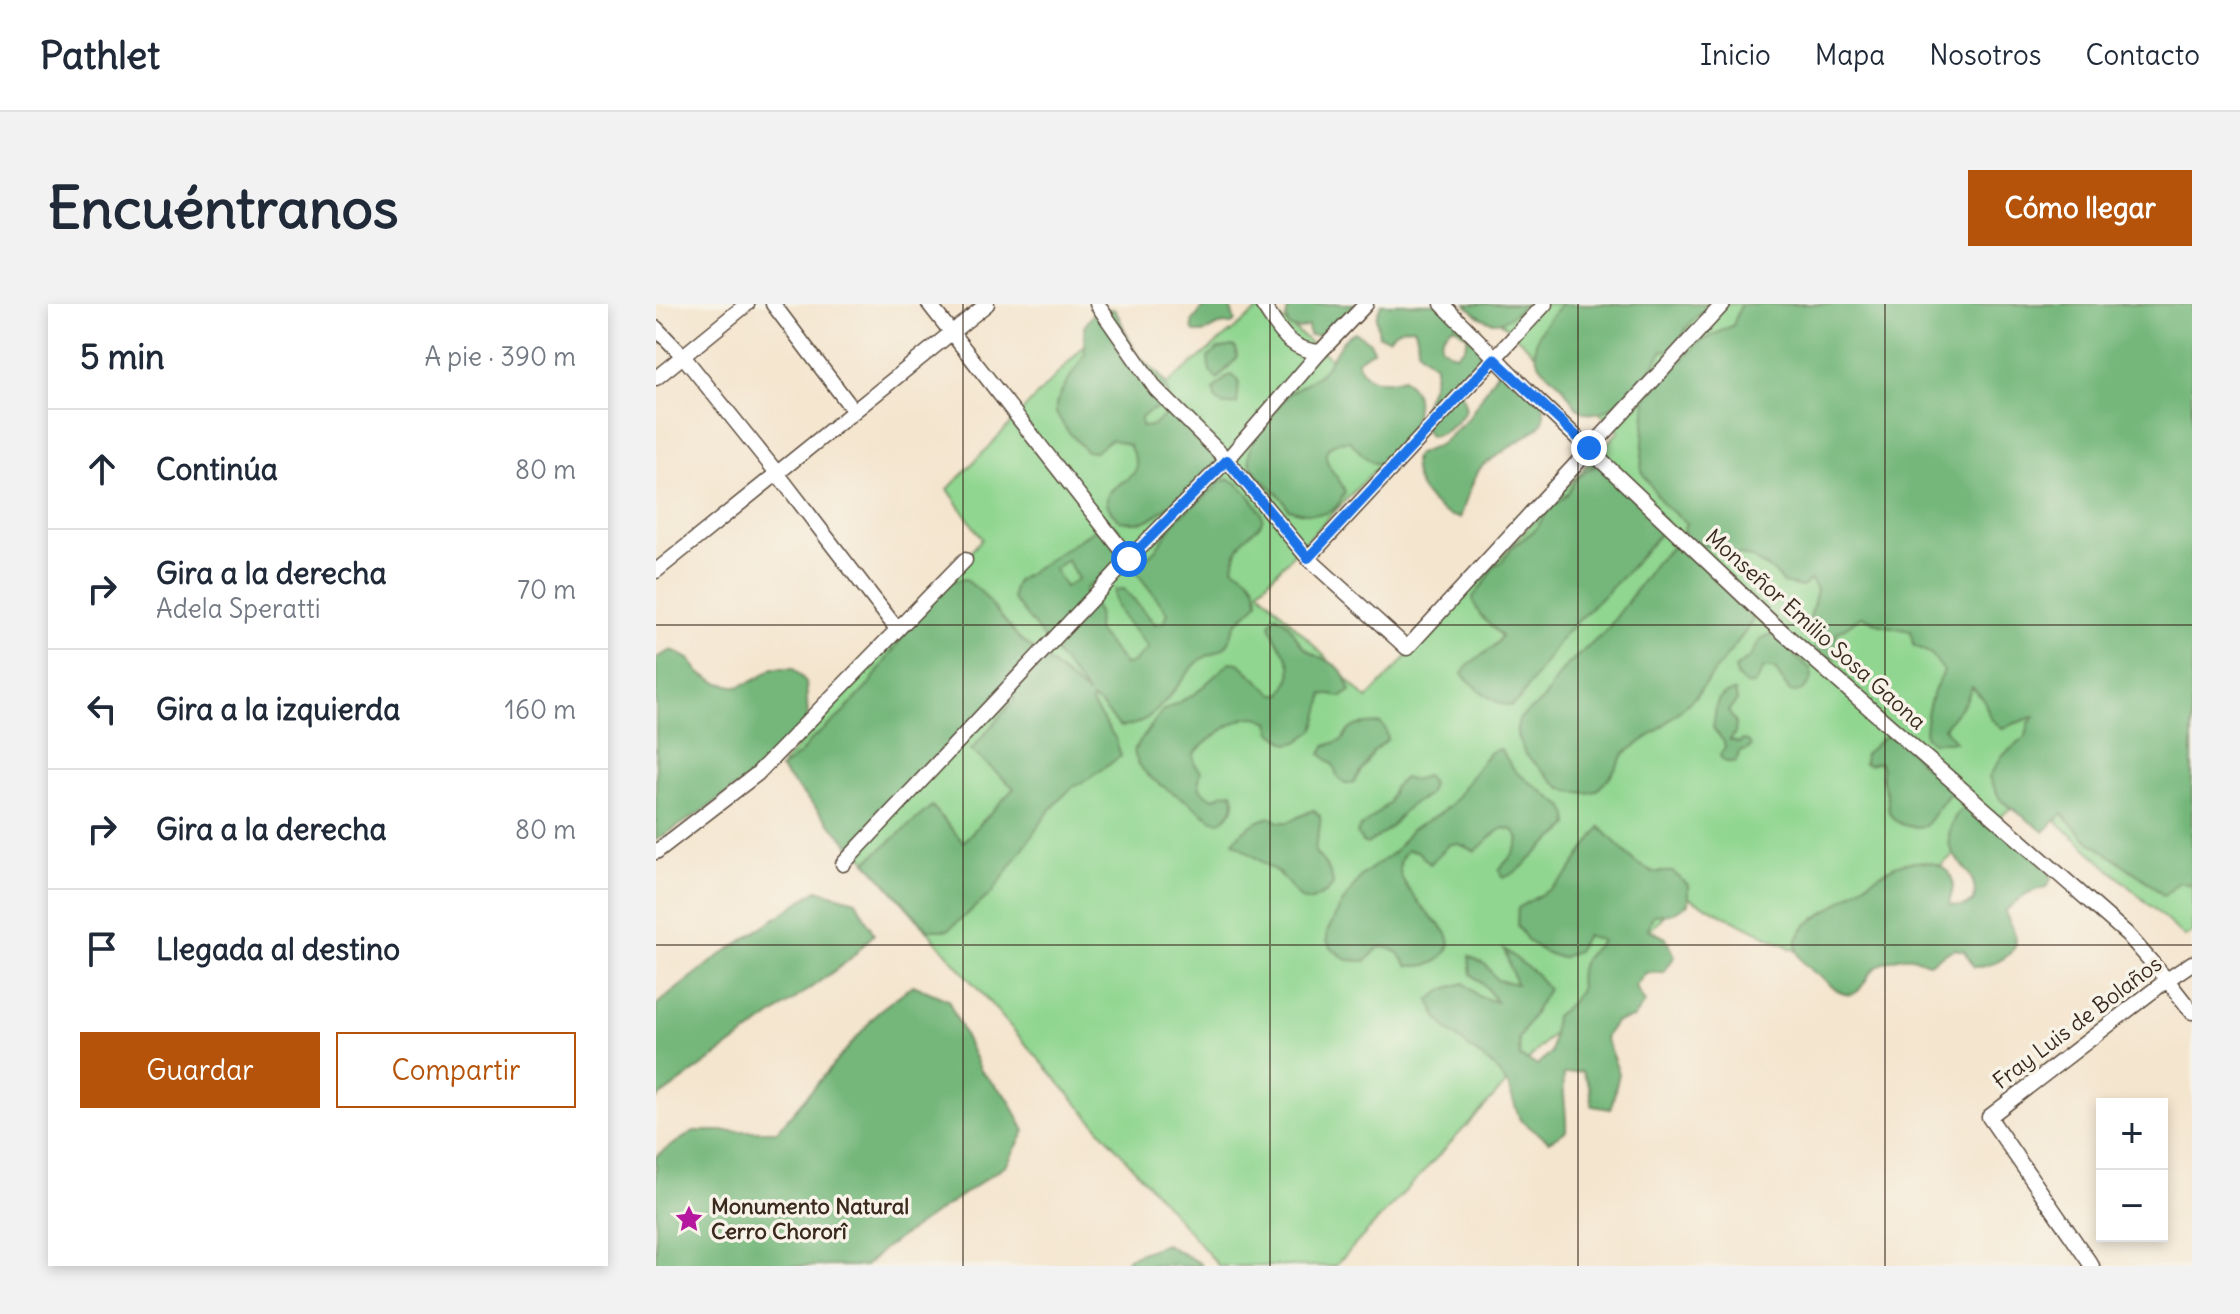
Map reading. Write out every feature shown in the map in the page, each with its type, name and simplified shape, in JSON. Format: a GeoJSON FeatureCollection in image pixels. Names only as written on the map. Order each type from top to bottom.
{"type":"FeatureCollection","features":[{"type":"Feature","properties":{"kind":"street"},"geometry":{"type":"LineString","coordinates":[[656,378],[747,304]]}},
{"type":"Feature","properties":{"kind":"street"},"geometry":{"type":"LineString","coordinates":[[773,304],[854,411]]}},
{"type":"Feature","properties":{"kind":"street"},"geometry":{"type":"LineString","coordinates":[[929,304],[1129,559]]}},
{"type":"Feature","properties":{"kind":"street"},"geometry":{"type":"LineString","coordinates":[[656,571],[987,304]]}},
{"type":"Feature","properties":{"kind":"street"},"geometry":{"type":"LineString","coordinates":[[1097,304],[1156,389],[1227,460],[1308,558],[1407,648],[1723,304]]}},
{"type":"Feature","properties":{"kind":"street"},"geometry":{"type":"LineString","coordinates":[[1262,304],[1298,348],[1320,352]]}},
{"type":"Feature","properties":{"kind":"street"},"geometry":{"type":"LineString","coordinates":[[843,864],[1129,559],[1227,460],[1320,352],[1366,304]]}},
{"type":"Feature","properties":{"kind":"street","name":"Monseñor Emilio Sosa Gaona"},"geometry":{"type":"LineString","coordinates":[[1442,304],[1494,359],[1770,621],[2127,934],[2192,1012]]}},
{"type":"Feature","properties":{"kind":"street"},"geometry":{"type":"LineString","coordinates":[[1308,558],[1545,304]]}},
{"type":"Feature","properties":{"kind":"street"},"geometry":{"type":"LineString","coordinates":[[656,328],[683,356],[777,473],[897,629]]}},
{"type":"Feature","properties":{"kind":"street"},"geometry":{"type":"LineString","coordinates":[[656,852],[757,774],[965,560]]}},
{"type":"Feature","properties":{"kind":"street","name":"Fray Luis de Bolaños"},"geometry":{"type":"LineString","coordinates":[[2092,1266],[1989,1117],[2192,963]]}},
{"type":"Feature","properties":{"kind":"green space"},"geometry":{"type":"Polygon","coordinates":[[[1206,304],[1229,304],[1235,321],[1204,332],[1193,331],[1192,322],[1206,304]]]}},
{"type":"Feature","properties":{"kind":"green space"},"geometry":{"type":"Polygon","coordinates":[[[1295,304],[1357,304],[1327,336],[1309,335],[1308,326],[1299,329],[1289,327],[1286,318],[1288,309],[1295,304]]]}},
{"type":"Feature","properties":{"kind":"green space"},"geometry":{"type":"Polygon","coordinates":[[[1381,304],[1442,304],[1492,359],[1461,391],[1466,409],[1447,430],[1430,437],[1424,429],[1423,411],[1435,365],[1419,350],[1414,327],[1400,329],[1389,338],[1379,336],[1376,317],[1381,304]],[[1454,326],[1443,337],[1441,346],[1457,354],[1464,348],[1468,337],[1454,326]]]}},
{"type":"Feature","properties":{"kind":"green space"},"geometry":{"type":"Polygon","coordinates":[[[1466,304],[1523,304],[1509,318],[1495,322],[1481,317],[1466,304]]]}},
{"type":"Feature","properties":{"kind":"green space"},"geometry":{"type":"Polygon","coordinates":[[[1481,304],[2045,304],[2192,721],[2192,933],[2185,937],[2027,795],[1821,963],[1683,895],[1335,1266],[1219,1266],[782,764],[982,539],[948,489],[1106,323],[1157,392],[1264,305],[1416,427],[1259,590],[1367,699],[1619,431],[1481,304]]]}},
{"type":"Feature","properties":{"kind":"green space"},"geometry":{"type":"Polygon","coordinates":[[[1562,304],[1709,304],[1686,328],[1679,346],[1672,351],[1663,350],[1646,378],[1631,394],[1605,410],[1587,413],[1574,405],[1561,385],[1541,366],[1536,355],[1535,347],[1541,331],[1562,304]]]}},
{"type":"Feature","properties":{"kind":"green space"},"geometry":{"type":"Polygon","coordinates":[[[1741,304],[2192,304],[2192,885],[2179,882],[2164,896],[2086,839],[2062,814],[2044,832],[2000,799],[1989,777],[2002,756],[2026,737],[2029,723],[2036,716],[2002,728],[1990,718],[1984,700],[1972,687],[1965,702],[1944,727],[1955,742],[1932,742],[1925,735],[1928,709],[1944,671],[1931,654],[1913,645],[1911,631],[1881,625],[1862,616],[1836,634],[1840,657],[1823,659],[1808,626],[1817,590],[1811,580],[1802,587],[1783,583],[1774,572],[1750,557],[1689,544],[1683,532],[1686,523],[1663,504],[1641,471],[1646,398],[1698,343],[1733,325],[1741,304]]]}},
{"type":"Feature","properties":{"kind":"green space"},"geometry":{"type":"Polygon","coordinates":[[[1096,310],[1115,310],[1135,351],[1167,387],[1166,404],[1141,418],[1141,427],[1155,424],[1165,414],[1183,419],[1222,455],[1174,501],[1142,522],[1120,521],[1107,501],[1108,494],[1136,469],[1129,445],[1111,439],[1095,452],[1086,451],[1056,413],[1056,404],[1064,387],[1085,354],[1084,327],[1096,310]]]}},
{"type":"Feature","properties":{"kind":"green space"},"geometry":{"type":"Polygon","coordinates":[[[1355,332],[1370,342],[1373,350],[1357,361],[1365,374],[1382,381],[1403,378],[1414,391],[1416,402],[1412,426],[1400,450],[1383,463],[1374,463],[1364,457],[1350,441],[1331,446],[1326,457],[1345,492],[1339,503],[1330,512],[1318,514],[1288,509],[1252,468],[1249,454],[1252,445],[1262,426],[1283,400],[1320,374],[1343,341],[1355,332]]]}},
{"type":"Feature","properties":{"kind":"green space"},"geometry":{"type":"Polygon","coordinates":[[[1236,348],[1237,358],[1217,379],[1210,371],[1208,358],[1218,349],[1236,348]]]}},
{"type":"Feature","properties":{"kind":"green space"},"geometry":{"type":"Polygon","coordinates":[[[1499,369],[1544,400],[1544,419],[1539,427],[1482,466],[1472,483],[1460,518],[1441,510],[1425,494],[1415,475],[1416,455],[1441,444],[1468,419],[1499,369]]]}},
{"type":"Feature","properties":{"kind":"green space"},"geometry":{"type":"Polygon","coordinates":[[[1232,375],[1239,381],[1237,404],[1222,405],[1215,398],[1214,389],[1232,375]]]}},
{"type":"Feature","properties":{"kind":"green space"},"geometry":{"type":"Polygon","coordinates":[[[1595,459],[1665,521],[1663,530],[1625,574],[1563,636],[1519,700],[1511,706],[1504,705],[1485,694],[1462,674],[1501,636],[1480,614],[1473,597],[1494,566],[1536,529],[1577,478],[1592,467],[1595,459]]]}},
{"type":"Feature","properties":{"kind":"green space"},"geometry":{"type":"Polygon","coordinates":[[[1229,479],[1239,485],[1262,516],[1262,522],[1238,548],[1233,567],[1252,580],[1258,602],[1236,624],[1226,646],[1199,661],[1165,702],[1145,719],[1120,727],[1092,699],[1092,704],[1115,738],[1121,756],[1073,787],[1059,800],[992,893],[948,930],[929,930],[866,862],[932,806],[963,842],[1014,788],[971,750],[1015,699],[1005,688],[852,848],[780,769],[800,754],[867,687],[932,595],[946,582],[965,579],[980,591],[1018,637],[1089,695],[1013,599],[1017,581],[1104,523],[1113,523],[1123,542],[1120,556],[1112,568],[1085,589],[1098,612],[1097,631],[1126,665],[1134,662],[1148,648],[1121,615],[1115,590],[1124,589],[1155,624],[1164,622],[1168,613],[1134,569],[1155,550],[1177,519],[1220,481],[1229,479]],[[1067,560],[1054,569],[1065,587],[1078,579],[1067,560]]]}},
{"type":"Feature","properties":{"kind":"green space"},"geometry":{"type":"Polygon","coordinates":[[[1679,541],[1751,613],[1753,622],[1695,697],[1658,730],[1625,753],[1610,777],[1596,791],[1568,791],[1525,754],[1517,736],[1520,718],[1543,700],[1564,668],[1606,631],[1657,561],[1679,541]]]}},
{"type":"Feature","properties":{"kind":"green space"},"geometry":{"type":"Polygon","coordinates":[[[1275,615],[1288,625],[1308,651],[1342,671],[1350,691],[1342,697],[1323,694],[1314,730],[1298,742],[1288,744],[1272,732],[1269,722],[1250,717],[1224,729],[1197,750],[1193,755],[1201,771],[1199,785],[1203,792],[1215,798],[1232,792],[1234,797],[1232,810],[1219,822],[1154,781],[1141,767],[1134,750],[1162,711],[1195,694],[1230,662],[1239,663],[1273,694],[1282,694],[1291,672],[1270,624],[1275,615]]]}},
{"type":"Feature","properties":{"kind":"green space"},"geometry":{"type":"Polygon","coordinates":[[[1768,635],[1781,635],[1794,648],[1795,657],[1810,668],[1812,677],[1804,689],[1790,692],[1774,668],[1764,668],[1754,685],[1745,684],[1737,677],[1735,668],[1750,657],[1760,640],[1768,635]]]}},
{"type":"Feature","properties":{"kind":"green space"},"geometry":{"type":"Polygon","coordinates":[[[672,650],[689,659],[701,674],[719,683],[738,687],[773,668],[793,668],[806,682],[808,721],[801,740],[709,807],[656,840],[656,658],[672,650]]]}},
{"type":"Feature","properties":{"kind":"green space"},"geometry":{"type":"Polygon","coordinates":[[[1735,691],[1737,701],[1728,711],[1736,723],[1730,740],[1739,743],[1748,741],[1751,745],[1749,749],[1739,752],[1736,762],[1726,762],[1720,755],[1725,747],[1724,742],[1713,728],[1718,700],[1735,691]]]}},
{"type":"Feature","properties":{"kind":"green space"},"geometry":{"type":"Polygon","coordinates":[[[1381,723],[1388,739],[1373,752],[1353,783],[1344,783],[1337,776],[1334,766],[1321,754],[1325,746],[1342,740],[1354,727],[1381,723]]]}},
{"type":"Feature","properties":{"kind":"green space"},"geometry":{"type":"Polygon","coordinates":[[[1885,736],[1902,740],[1920,763],[1954,787],[1925,826],[1904,825],[1892,817],[1882,780],[1882,767],[1879,762],[1864,763],[1865,754],[1885,736]]]}},
{"type":"Feature","properties":{"kind":"green space"},"geometry":{"type":"Polygon","coordinates":[[[1500,749],[1516,772],[1564,807],[1569,825],[1518,870],[1503,878],[1499,870],[1518,844],[1519,839],[1513,830],[1499,830],[1475,851],[1459,844],[1450,844],[1430,864],[1417,851],[1407,850],[1400,863],[1401,876],[1449,939],[1447,950],[1435,962],[1408,966],[1396,952],[1379,947],[1366,961],[1348,960],[1332,949],[1327,941],[1327,932],[1361,876],[1394,852],[1412,829],[1438,815],[1454,801],[1484,759],[1500,749]]]}},
{"type":"Feature","properties":{"kind":"green space"},"geometry":{"type":"Polygon","coordinates":[[[1426,776],[1432,783],[1427,796],[1408,807],[1381,835],[1367,844],[1362,842],[1357,833],[1359,829],[1388,804],[1394,787],[1404,778],[1413,780],[1426,776]]]}},
{"type":"Feature","properties":{"kind":"green space"},"geometry":{"type":"Polygon","coordinates":[[[1973,804],[2049,870],[2051,879],[2046,887],[2028,893],[2005,911],[2016,942],[2009,954],[1996,963],[1974,967],[1964,951],[1954,949],[1929,963],[1912,957],[1896,958],[1872,971],[1853,994],[1836,990],[1804,963],[1796,946],[1804,928],[1864,884],[1901,864],[1920,862],[1939,865],[1951,877],[1953,888],[1949,904],[1962,907],[1974,901],[1975,888],[1971,878],[1949,845],[1949,834],[1957,813],[1973,804]]]}},
{"type":"Feature","properties":{"kind":"green space"},"geometry":{"type":"Polygon","coordinates":[[[1313,810],[1320,816],[1315,852],[1329,871],[1333,885],[1310,901],[1301,899],[1281,875],[1233,842],[1260,820],[1271,817],[1279,822],[1288,822],[1313,810]]]}},
{"type":"Feature","properties":{"kind":"green space"},"geometry":{"type":"Polygon","coordinates":[[[1600,827],[1636,863],[1653,872],[1673,872],[1688,885],[1688,904],[1671,914],[1653,915],[1648,929],[1666,938],[1675,956],[1664,972],[1646,973],[1635,986],[1645,1003],[1633,1018],[1615,1022],[1605,1037],[1619,1073],[1611,1109],[1592,1106],[1590,1087],[1582,1071],[1564,1074],[1566,1131],[1549,1141],[1520,1120],[1508,1085],[1493,1066],[1448,1031],[1429,1000],[1445,989],[1464,983],[1478,996],[1496,1002],[1486,987],[1471,974],[1469,956],[1486,965],[1497,980],[1516,984],[1504,949],[1536,974],[1548,989],[1519,1039],[1520,1057],[1537,1065],[1551,1052],[1555,1016],[1570,1004],[1580,989],[1583,962],[1602,941],[1586,935],[1577,951],[1561,958],[1544,952],[1528,941],[1517,925],[1518,908],[1552,888],[1567,875],[1600,827]]]}},
{"type":"Feature","properties":{"kind":"green space"},"geometry":{"type":"Polygon","coordinates":[[[817,890],[856,901],[874,934],[848,961],[656,1099],[656,1005],[718,957],[817,890]]]}},
{"type":"Feature","properties":{"kind":"green space"},"geometry":{"type":"Polygon","coordinates":[[[913,985],[948,1000],[981,1071],[1008,1098],[1025,1131],[1007,1164],[885,1248],[865,1266],[656,1266],[656,1156],[694,1131],[777,1131],[880,1010],[913,985]]]}},
{"type":"Feature","properties":{"kind":"green space"},"geometry":{"type":"Polygon","coordinates":[[[1165,1244],[1202,1266],[1122,1266],[1130,1257],[1165,1244]]]}},
{"type":"Feature","properties":{"kind":"place","name":"Monumento Natural Cerro Chororî"},"geometry":{"type":"Point","coordinates":[689,1219]}},
{"type":"Feature","properties":{"kind":"route"},"geometry":{"type":"LineString","coordinates":[[1129,559],[1227,460],[1308,558],[1494,359],[1589,448]]}}]}
